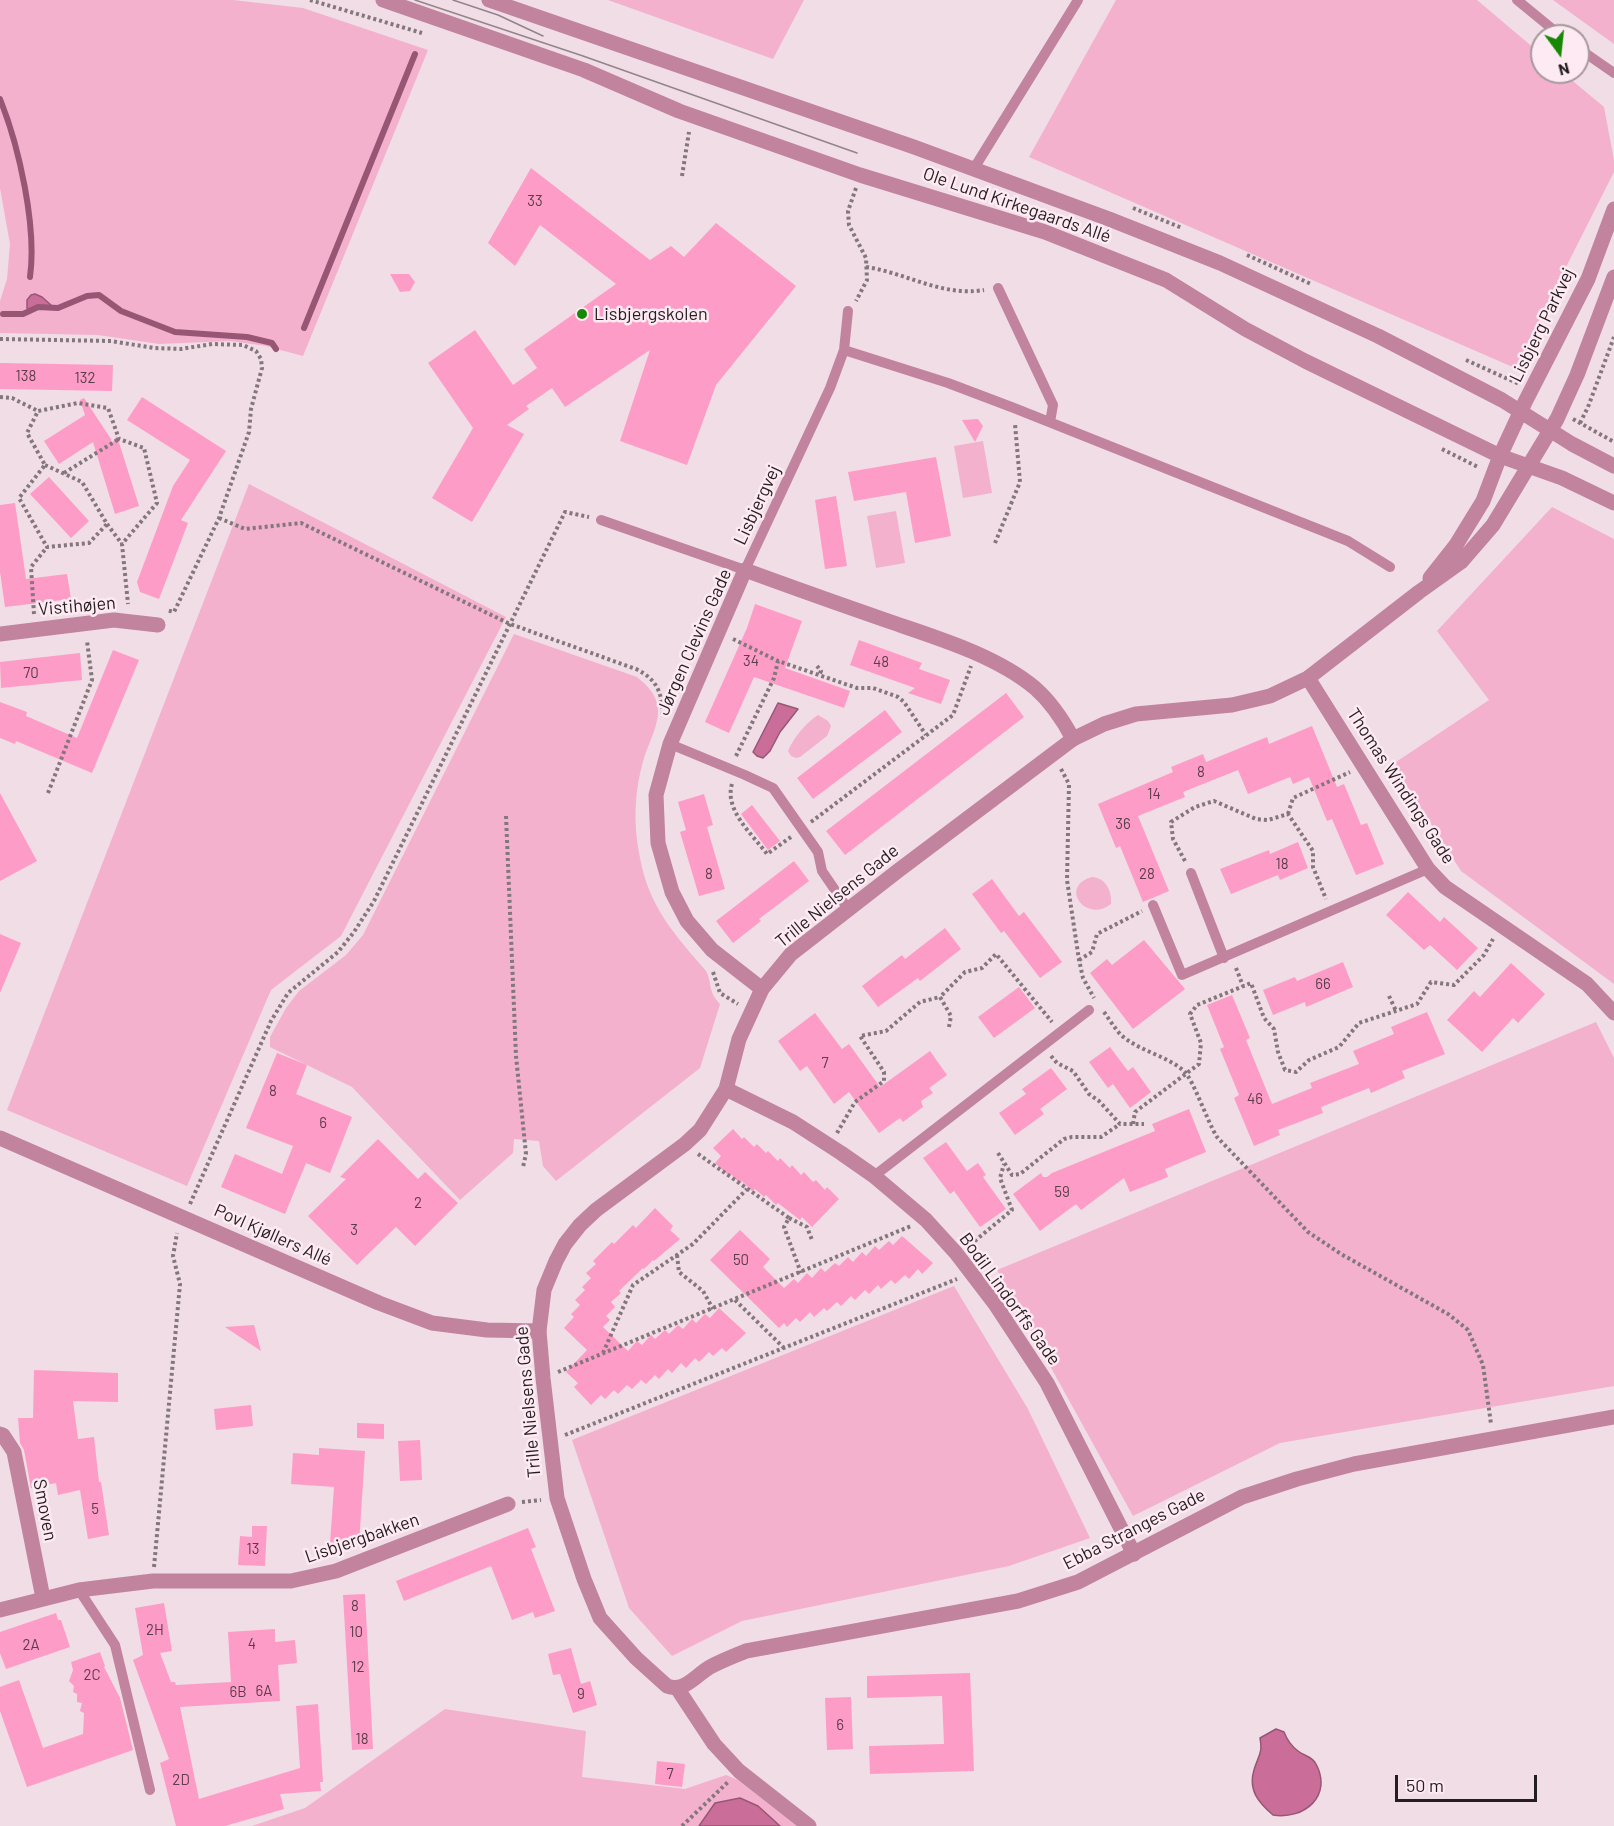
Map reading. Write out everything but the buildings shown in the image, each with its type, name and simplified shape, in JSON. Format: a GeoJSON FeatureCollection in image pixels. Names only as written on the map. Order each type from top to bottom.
{"type":"FeatureCollection","features":[{"type":"Feature","properties":{"kind":"street","name":"Ole Lund Kirkegaards Allé"},"geometry":{"type":"LineString","coordinates":[[383,0],[584,70],[679,111],[860,175],[1045,232],[1166,280],[1245,329],[1305,361],[1500,456],[1562,477],[1614,503]]}},
{"type":"Feature","properties":{"kind":"street","name":"Ole Lund Kirkegaards Allé"},"geometry":{"type":"LineString","coordinates":[[489,0],[914,147],[1109,219],[1230,268],[1378,336],[1502,400],[1551,431],[1614,466]]}},
{"type":"Feature","properties":{"kind":"street","name":"Lisbjerg Parkvej"},"geometry":{"type":"LineString","coordinates":[[1500,456],[1588,279],[1614,209]]}},
{"type":"Feature","properties":{"kind":"street"},"geometry":{"type":"LineString","coordinates":[[1551,431],[1577,375],[1614,277]]}},
{"type":"Feature","properties":{"kind":"street","name":"Trille Nielsens Gade"},"geometry":{"type":"LineString","coordinates":[[809,1826],[739,1771],[714,1744],[677,1688],[667,1686],[655,1676],[600,1618],[584,1579],[557,1498],[543,1378],[539,1331],[544,1290],[565,1244],[580,1225],[700,1130],[726,1089],[739,1039],[762,989],[791,954],[1073,739],[1104,724],[1136,714],[1232,705],[1270,696],[1308,678],[1461,562],[1493,525],[1551,431]]}},
{"type":"Feature","properties":{"kind":"street","name":"Trille Nielsens Gade"},"geometry":{"type":"LineString","coordinates":[[1419,592],[1456,545],[1477,510],[1500,456]]}},
{"type":"Feature","properties":{"kind":"street","name":"Jørgen Clevins Gade"},"geometry":{"type":"LineString","coordinates":[[762,989],[712,950],[687,921],[672,892],[658,843],[656,795],[670,744],[745,570],[930,635],[1009,670],[1034,687],[1058,713],[1073,739]]}},
{"type":"Feature","properties":{"kind":"street","name":"Vistihøjen"},"geometry":{"type":"LineString","coordinates":[[0,634],[114,620],[165,623]]}},
{"type":"Feature","properties":{"kind":"street","name":"Thomas Windings Gade"},"geometry":{"type":"LineString","coordinates":[[1308,678],[1428,869],[1445,886],[1587,984],[1614,1013]]}},
{"type":"Feature","properties":{"kind":"street","name":"Bodil Lindorffs Gade"},"geometry":{"type":"LineString","coordinates":[[726,1089],[793,1122],[874,1176],[926,1220],[958,1255],[995,1304],[1047,1383],[1134,1554]]}},
{"type":"Feature","properties":{"kind":"street","name":"Povl Kjøllers Allé"},"geometry":{"type":"LineString","coordinates":[[0,1138],[379,1303],[432,1323],[487,1330],[539,1331]]}},
{"type":"Feature","properties":{"kind":"street","name":"Ebba Stranges Gade"},"geometry":{"type":"LineString","coordinates":[[677,1688],[694,1680],[708,1668],[746,1651],[1018,1601],[1078,1582],[1242,1497],[1286,1482],[1354,1464],[1614,1417]]}},
{"type":"Feature","properties":{"kind":"street","name":"Smoven"},"geometry":{"type":"LineString","coordinates":[[0,1434],[14,1452],[43,1598]]}},
{"type":"Feature","properties":{"kind":"street","name":"Lisbjergbakken"},"geometry":{"type":"LineString","coordinates":[[0,1610],[79,1590],[153,1581],[291,1581],[336,1571],[508,1504]]}},
{"type":"Feature","properties":{"kind":"lane"},"geometry":{"type":"LineString","coordinates":[[973,170],[1078,0]]}},
{"type":"Feature","properties":{"kind":"lane"},"geometry":{"type":"LineString","coordinates":[[1517,0],[1546,24]]}},
{"type":"Feature","properties":{"kind":"lane"},"geometry":{"type":"LineString","coordinates":[[1590,56],[1614,73]]}},
{"type":"Feature","properties":{"kind":"lane"},"geometry":{"type":"LineString","coordinates":[[998,288],[1053,405],[1050,423]]}},
{"type":"Feature","properties":{"kind":"lane","name":"Lisbjergvej"},"geometry":{"type":"LineString","coordinates":[[601,520],[745,570],[830,388],[844,350],[848,311]]}},
{"type":"Feature","properties":{"kind":"lane"},"geometry":{"type":"LineString","coordinates":[[844,350],[948,383],[1014,408],[1348,541],[1390,567]]}},
{"type":"Feature","properties":{"kind":"lane"},"geometry":{"type":"LineString","coordinates":[[670,744],[772,788],[818,852],[822,872],[848,909]]}},
{"type":"Feature","properties":{"kind":"lane"},"geometry":{"type":"LineString","coordinates":[[1153,905],[1182,975],[1428,869]]}},
{"type":"Feature","properties":{"kind":"lane"},"geometry":{"type":"LineString","coordinates":[[1191,873],[1227,956]]}},
{"type":"Feature","properties":{"kind":"lane"},"geometry":{"type":"LineString","coordinates":[[874,1176],[1093,1007]]}},
{"type":"Feature","properties":{"kind":"lane"},"geometry":{"type":"LineString","coordinates":[[79,1590],[115,1645],[150,1790]]}},
{"type":"Feature","properties":{"kind":"path"},"geometry":{"type":"LineString","coordinates":[[310,0],[426,35]]}},
{"type":"Feature","properties":{"kind":"path"},"geometry":{"type":"LineString","coordinates":[[680,128],[689,132],[682,176]]}},
{"type":"Feature","properties":{"kind":"path"},"geometry":{"type":"LineString","coordinates":[[848,311],[857,300],[867,280],[866,258],[849,225],[848,211],[860,175]]}},
{"type":"Feature","properties":{"kind":"path"},"geometry":{"type":"LineString","coordinates":[[866,267],[888,270],[931,287],[970,293],[998,288]]}},
{"type":"Feature","properties":{"kind":"path"},"geometry":{"type":"LineString","coordinates":[[1614,337],[1588,408],[1580,423],[1614,442]]}},
{"type":"Feature","properties":{"kind":"path"},"geometry":{"type":"LineString","coordinates":[[0,339],[111,341],[154,348],[181,349],[212,344],[243,345],[256,351],[261,359],[262,368],[251,409],[249,432],[219,518],[174,612],[165,623]]}},
{"type":"Feature","properties":{"kind":"path"},"geometry":{"type":"LineString","coordinates":[[0,397],[12,398],[38,411],[78,403],[108,408],[119,439]]}},
{"type":"Feature","properties":{"kind":"path"},"geometry":{"type":"LineString","coordinates":[[995,543],[1020,482],[1014,408]]}},
{"type":"Feature","properties":{"kind":"path"},"geometry":{"type":"LineString","coordinates":[[38,411],[27,433],[45,465],[82,482],[122,544],[128,604]]}},
{"type":"Feature","properties":{"kind":"path"},"geometry":{"type":"LineString","coordinates":[[64,473],[119,439]]}},
{"type":"Feature","properties":{"kind":"path"},"geometry":{"type":"LineString","coordinates":[[119,439],[144,448],[157,503],[122,544]]}},
{"type":"Feature","properties":{"kind":"path"},"geometry":{"type":"LineString","coordinates":[[45,465],[19,498],[47,547]]}},
{"type":"Feature","properties":{"kind":"path"},"geometry":{"type":"LineString","coordinates":[[153,1581],[180,1284],[173,1256],[176,1236],[271,1021],[288,993],[338,952],[374,901],[566,512],[601,520]]}},
{"type":"Feature","properties":{"kind":"path"},"geometry":{"type":"LineString","coordinates":[[219,518],[245,530],[301,523],[510,624],[621,663],[648,675],[658,687],[662,699],[663,719]]}},
{"type":"Feature","properties":{"kind":"path"},"geometry":{"type":"LineString","coordinates":[[47,547],[90,546],[107,524]]}},
{"type":"Feature","properties":{"kind":"path"},"geometry":{"type":"LineString","coordinates":[[34,614],[31,567],[47,547]]}},
{"type":"Feature","properties":{"kind":"path"},"geometry":{"type":"LineString","coordinates":[[118,605],[137,604]]}},
{"type":"Feature","properties":{"kind":"path"},"geometry":{"type":"LineString","coordinates":[[156,607],[174,612]]}},
{"type":"Feature","properties":{"kind":"path"},"geometry":{"type":"LineString","coordinates":[[719,633],[819,676],[856,688],[873,688],[898,697],[926,735]]}},
{"type":"Feature","properties":{"kind":"path"},"geometry":{"type":"LineString","coordinates":[[48,793],[92,681],[85,641],[94,640]]}},
{"type":"Feature","properties":{"kind":"path"},"geometry":{"type":"LineString","coordinates":[[778,660],[774,678],[734,760],[732,770],[734,777],[729,794],[733,809],[767,854],[953,715],[975,654]]}},
{"type":"Feature","properties":{"kind":"path"},"geometry":{"type":"LineString","coordinates":[[817,666],[821,671],[819,676]]}},
{"type":"Feature","properties":{"kind":"path"},"geometry":{"type":"LineString","coordinates":[[1053,753],[1069,784],[1067,880],[1079,960],[1093,1007]]}},
{"type":"Feature","properties":{"kind":"path"},"geometry":{"type":"LineString","coordinates":[[1288,814],[1293,798],[1352,771],[1346,762]]}},
{"type":"Feature","properties":{"kind":"path"},"geometry":{"type":"LineString","coordinates":[[1191,873],[1173,839],[1170,828],[1171,822],[1187,812],[1206,802],[1214,801],[1256,819],[1268,820],[1288,814]]}},
{"type":"Feature","properties":{"kind":"path"},"geometry":{"type":"LineString","coordinates":[[1288,814],[1313,850],[1312,867],[1331,912]]}},
{"type":"Feature","properties":{"kind":"path"},"geometry":{"type":"LineString","coordinates":[[506,816],[516,1056],[526,1154],[523,1167]]}},
{"type":"Feature","properties":{"kind":"path"},"geometry":{"type":"LineString","coordinates":[[1079,960],[1092,952],[1097,934],[1153,905]]}},
{"type":"Feature","properties":{"kind":"path"},"geometry":{"type":"LineString","coordinates":[[1133,1124],[1135,1112],[1199,1064],[1201,1043],[1190,1014],[1197,1005],[1251,983],[1264,1018],[1274,1029],[1278,1052],[1285,1070],[1296,1072],[1309,1060],[1339,1047],[1359,1023],[1417,1004],[1431,982],[1454,985],[1484,955],[1502,926]]}},
{"type":"Feature","properties":{"kind":"path"},"geometry":{"type":"LineString","coordinates":[[830,1145],[855,1102],[884,1081],[884,1072],[860,1036],[886,1031],[920,1002],[940,997],[965,972],[982,968],[996,954],[1060,1032]]}},
{"type":"Feature","properties":{"kind":"path"},"geometry":{"type":"LineString","coordinates":[[1227,956],[1243,986]]}},
{"type":"Feature","properties":{"kind":"path"},"geometry":{"type":"LineString","coordinates":[[1389,996],[1396,1011]]}},
{"type":"Feature","properties":{"kind":"path"},"geometry":{"type":"LineString","coordinates":[[940,997],[951,1016],[949,1027]]}},
{"type":"Feature","properties":{"kind":"path"},"geometry":{"type":"LineString","coordinates":[[1103,1011],[1120,1034],[1179,1067],[1186,1074],[1217,1137],[1308,1232],[1341,1254],[1448,1314],[1468,1330],[1483,1365],[1493,1439]]}},
{"type":"Feature","properties":{"kind":"path"},"geometry":{"type":"LineString","coordinates":[[1043,1045],[1057,1064],[1073,1071],[1089,1094],[1099,1101],[1120,1124]]}},
{"type":"Feature","properties":{"kind":"path"},"geometry":{"type":"LineString","coordinates":[[998,1152],[1012,1175],[1020,1174],[1064,1139],[1101,1137],[1120,1124],[1144,1124]]}},
{"type":"Feature","properties":{"kind":"path"},"geometry":{"type":"LineString","coordinates":[[685,1144],[747,1190],[807,1227],[812,1240]]}},
{"type":"Feature","properties":{"kind":"path"},"geometry":{"type":"LineString","coordinates":[[958,1255],[1012,1210],[1000,1178],[1005,1163]]}},
{"type":"Feature","properties":{"kind":"path"},"geometry":{"type":"LineString","coordinates":[[603,1353],[633,1285],[693,1244],[747,1190]]}},
{"type":"Feature","properties":{"kind":"path"},"geometry":{"type":"LineString","coordinates":[[789,1218],[784,1227],[801,1273]]}},
{"type":"Feature","properties":{"kind":"path"},"geometry":{"type":"LineString","coordinates":[[543,1378],[926,1220]]}},
{"type":"Feature","properties":{"kind":"path"},"geometry":{"type":"LineString","coordinates":[[677,1255],[680,1272],[703,1291],[712,1309]]}},
{"type":"Feature","properties":{"kind":"path"},"geometry":{"type":"LineString","coordinates":[[550,1441],[971,1273]]}},
{"type":"Feature","properties":{"kind":"path"},"geometry":{"type":"LineString","coordinates":[[735,1300],[784,1348]]}},
{"type":"Feature","properties":{"kind":"path"},"geometry":{"type":"LineString","coordinates":[[508,1504],[557,1498]]}},
{"type":"Feature","properties":{"kind":"path"},"geometry":{"type":"LineString","coordinates":[[682,1826],[739,1771]]}},
{"type":"Feature","properties":{"kind":"shaded area"},"geometry":{"type":"Polygon","coordinates":[[[0,0],[233,0],[303,8],[428,50],[303,356],[266,346],[230,341],[159,344],[98,335],[0,333],[0,301],[7,279],[10,244],[0,188],[0,0]]]}},
{"type":"Feature","properties":{"kind":"shaded area"},"geometry":{"type":"Polygon","coordinates":[[[608,0],[804,0],[773,59],[608,0]]]}},
{"type":"Feature","properties":{"kind":"shaded area"},"geometry":{"type":"Polygon","coordinates":[[[1116,0],[1477,0],[1530,45],[1530,84],[1576,84],[1604,107],[1614,160],[1614,172],[1515,368],[1029,157],[1116,0]]]}},
{"type":"Feature","properties":{"kind":"shaded area"},"geometry":{"type":"Polygon","coordinates":[[[1553,0],[1614,0],[1614,44],[1590,27],[1590,24],[1586,24],[1553,0]]]}},
{"type":"Feature","properties":{"kind":"shaded area"},"geometry":{"type":"Polygon","coordinates":[[[35,294],[51,305],[50,308],[31,310],[27,308],[27,300],[35,294]]]}},
{"type":"Feature","properties":{"kind":"shaded area"},"geometry":{"type":"Polygon","coordinates":[[[983,441],[992,493],[963,498],[954,446],[983,441]]]}},
{"type":"Feature","properties":{"kind":"shaded area"},"geometry":{"type":"Polygon","coordinates":[[[249,484],[506,617],[341,936],[271,990],[187,1186],[7,1110],[249,484]]]}},
{"type":"Feature","properties":{"kind":"shaded area"},"geometry":{"type":"Polygon","coordinates":[[[1552,507],[1614,539],[1614,984],[1461,871],[1393,764],[1489,700],[1437,631],[1552,507]]]}},
{"type":"Feature","properties":{"kind":"shaded area"},"geometry":{"type":"Polygon","coordinates":[[[896,511],[905,563],[876,568],[867,516],[896,511]]]}},
{"type":"Feature","properties":{"kind":"shaded area"},"geometry":{"type":"Polygon","coordinates":[[[514,634],[637,677],[654,695],[658,716],[644,758],[636,795],[636,833],[640,858],[644,875],[657,906],[674,932],[706,971],[713,995],[720,1004],[700,1068],[556,1181],[543,1166],[539,1141],[514,1139],[513,1153],[460,1200],[352,1087],[270,1047],[270,1037],[286,1008],[299,991],[346,955],[363,935],[514,634]]]}},
{"type":"Feature","properties":{"kind":"shaded area"},"geometry":{"type":"Polygon","coordinates":[[[778,703],[798,709],[780,732],[770,751],[763,758],[757,756],[753,752],[778,703]]]}},
{"type":"Feature","properties":{"kind":"shaded area"},"geometry":{"type":"Polygon","coordinates":[[[818,715],[828,721],[831,726],[827,736],[800,757],[791,756],[788,751],[793,741],[818,715]]]}},
{"type":"Feature","properties":{"kind":"shaded area"},"geometry":{"type":"Polygon","coordinates":[[[1092,877],[1101,880],[1109,890],[1111,904],[1102,909],[1085,907],[1076,895],[1077,888],[1082,882],[1092,877]]]}},
{"type":"Feature","properties":{"kind":"shaded area"},"geometry":{"type":"Polygon","coordinates":[[[1596,1022],[1614,1058],[1614,1386],[1280,1443],[1133,1516],[997,1270],[1596,1022]]]}},
{"type":"Feature","properties":{"kind":"shaded area"},"geometry":{"type":"Polygon","coordinates":[[[954,1286],[1028,1409],[1090,1538],[1009,1566],[742,1621],[672,1656],[629,1608],[572,1440],[954,1286]]]}},
{"type":"Feature","properties":{"kind":"shaded area"},"geometry":{"type":"Polygon","coordinates":[[[445,1709],[586,1731],[582,1777],[685,1789],[726,1775],[738,1780],[797,1826],[252,1826],[305,1808],[445,1709]]]}},
{"type":"Feature","properties":{"kind":"shaded area"},"geometry":{"type":"Polygon","coordinates":[[[1276,1729],[1284,1732],[1293,1747],[1300,1753],[1314,1761],[1321,1786],[1313,1803],[1295,1814],[1284,1816],[1273,1815],[1268,1810],[1259,1800],[1252,1784],[1260,1751],[1260,1738],[1276,1729]]]}},
{"type":"Feature","properties":{"kind":"shaded area"},"geometry":{"type":"Polygon","coordinates":[[[740,1798],[758,1806],[780,1826],[699,1826],[715,1803],[740,1798]]]}},
{"type":"Feature","properties":{"kind":"waterway"},"geometry":{"type":"LineString","coordinates":[[304,328],[415,54]]}},
{"type":"Feature","properties":{"kind":"waterway"},"geometry":{"type":"LineString","coordinates":[[0,99],[14,140],[25,187],[31,235],[30,277]]}},
{"type":"Feature","properties":{"kind":"waterway"},"geometry":{"type":"LineString","coordinates":[[3,314],[23,314],[38,307],[58,308],[87,296],[99,295],[121,311],[175,332],[247,337],[272,343],[276,349]]}},
{"type":"Feature","properties":{"kind":"tram line"},"geometry":{"type":"LineString","coordinates":[[415,0],[583,56],[857,153]]}},
{"type":"Feature","properties":{"kind":"tram line"},"geometry":{"type":"LineString","coordinates":[[453,0],[498,15],[543,36]]}},
{"type":"Feature","properties":{"kind":"place","name":"Lisbjergskolen"},"geometry":{"type":"Point","coordinates":[582,314]}}]}
